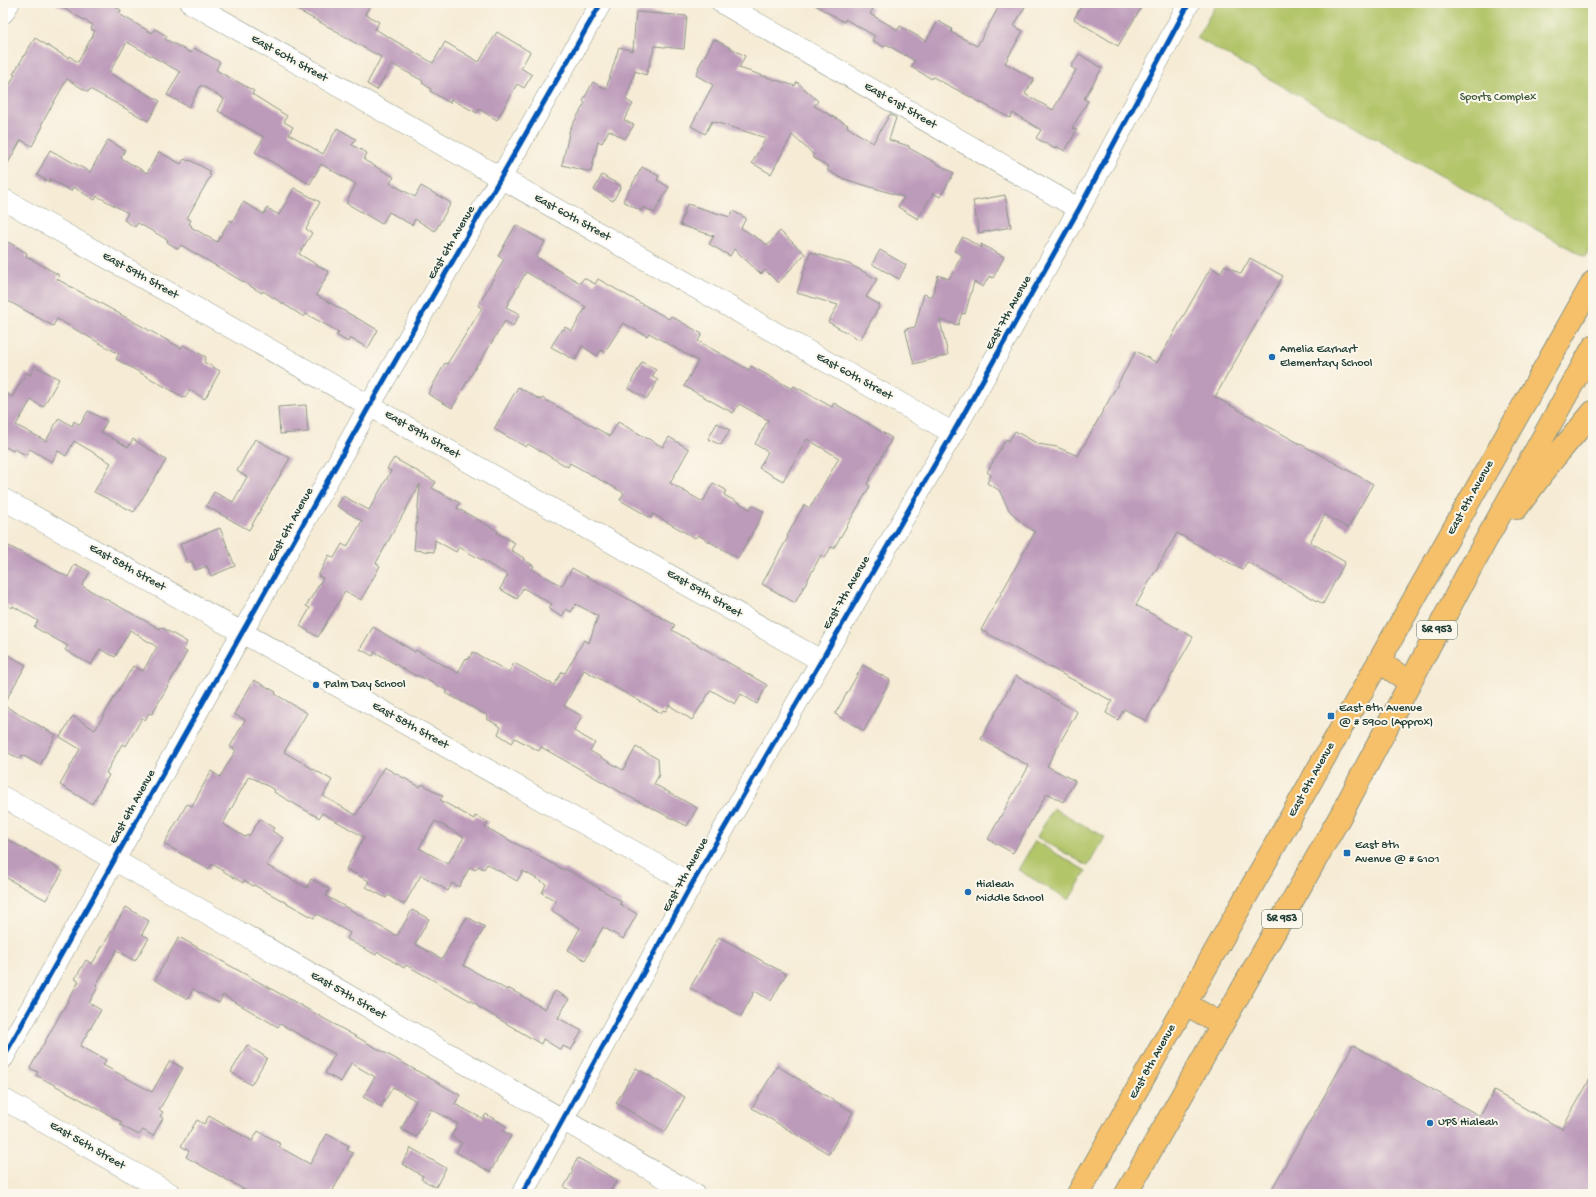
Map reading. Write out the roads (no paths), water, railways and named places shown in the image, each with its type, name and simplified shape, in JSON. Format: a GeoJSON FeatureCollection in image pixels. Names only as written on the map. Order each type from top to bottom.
{"type":"FeatureCollection","features":[{"type":"Feature","properties":{"kind":"main road","name":"East 8th Avenue"},"geometry":{"type":"LineString","coordinates":[[1078,1194],[1593,282]]}},
{"type":"Feature","properties":{"kind":"main road"},"geometry":{"type":"LineString","coordinates":[[1503,442],[1544,395],[1591,353]]}},
{"type":"Feature","properties":{"kind":"main road","name":"SR 953"},"geometry":{"type":"LineString","coordinates":[[1126,1194],[1342,813],[1465,578],[1591,353]]}},
{"type":"Feature","properties":{"kind":"main road"},"geometry":{"type":"LineString","coordinates":[[1465,578],[1551,462],[1593,412]]}},
{"type":"Feature","properties":{"kind":"main road"},"geometry":{"type":"LineString","coordinates":[[1379,662],[1410,682]]}},
{"type":"Feature","properties":{"kind":"main road"},"geometry":{"type":"LineString","coordinates":[[1185,1004],[1222,1024]]}},
{"type":"Feature","properties":{"kind":"street"},"geometry":{"type":"LineString","coordinates":[[3,13],[9,3]]}},
{"type":"Feature","properties":{"kind":"street","name":"East 60th Street"},"geometry":{"type":"LineString","coordinates":[[191,3],[953,433]]}},
{"type":"Feature","properties":{"kind":"street","name":"East 6th Avenue"},"geometry":{"type":"LineString","coordinates":[[3,1058],[370,405],[601,3]]}},
{"type":"Feature","properties":{"kind":"street","name":"East 61st Street"},"geometry":{"type":"LineString","coordinates":[[722,3],[1078,209]]}},
{"type":"Feature","properties":{"kind":"street","name":"East 7th Avenue"},"geometry":{"type":"LineString","coordinates":[[522,1194],[692,884],[820,660],[953,433],[1078,209],[1189,3]]}},
{"type":"Feature","properties":{"kind":"street","name":"East 59th Street"},"geometry":{"type":"LineString","coordinates":[[3,199],[820,660]]}},
{"type":"Feature","properties":{"kind":"street","name":"East 58th Street"},"geometry":{"type":"LineString","coordinates":[[3,499],[692,884]]}},
{"type":"Feature","properties":{"kind":"street","name":"East 57th Street"},"geometry":{"type":"LineString","coordinates":[[3,797],[115,860],[562,1120],[694,1194]]}},
{"type":"Feature","properties":{"kind":"street","name":"East 56th Street"},"geometry":{"type":"LineString","coordinates":[[3,1099],[171,1194]]}},
{"type":"Feature","properties":{"kind":"place","name":"Amelia Earhart Elementary School"},"geometry":{"type":"Point","coordinates":[1272,357]}},
{"type":"Feature","properties":{"kind":"place","name":"Palm Day School"},"geometry":{"type":"Point","coordinates":[316,685]}},
{"type":"Feature","properties":{"kind":"place","name":"East 8th Avenue @ # 5900 (Approx)"},"geometry":{"type":"Point","coordinates":[1331,716]}},
{"type":"Feature","properties":{"kind":"place","name":"East 8th Avenue @ # 6101"},"geometry":{"type":"Point","coordinates":[1347,853]}},
{"type":"Feature","properties":{"kind":"place","name":"Hialeah Middle School"},"geometry":{"type":"Point","coordinates":[968,892]}},
{"type":"Feature","properties":{"kind":"place","name":"UPS Hialeah"},"geometry":{"type":"Point","coordinates":[1430,1123]}},
{"type":"Feature","properties":{"kind":"park label","name":"Sports Complex"},"geometry":{"type":"Point","coordinates":[1498,98]}}]}
